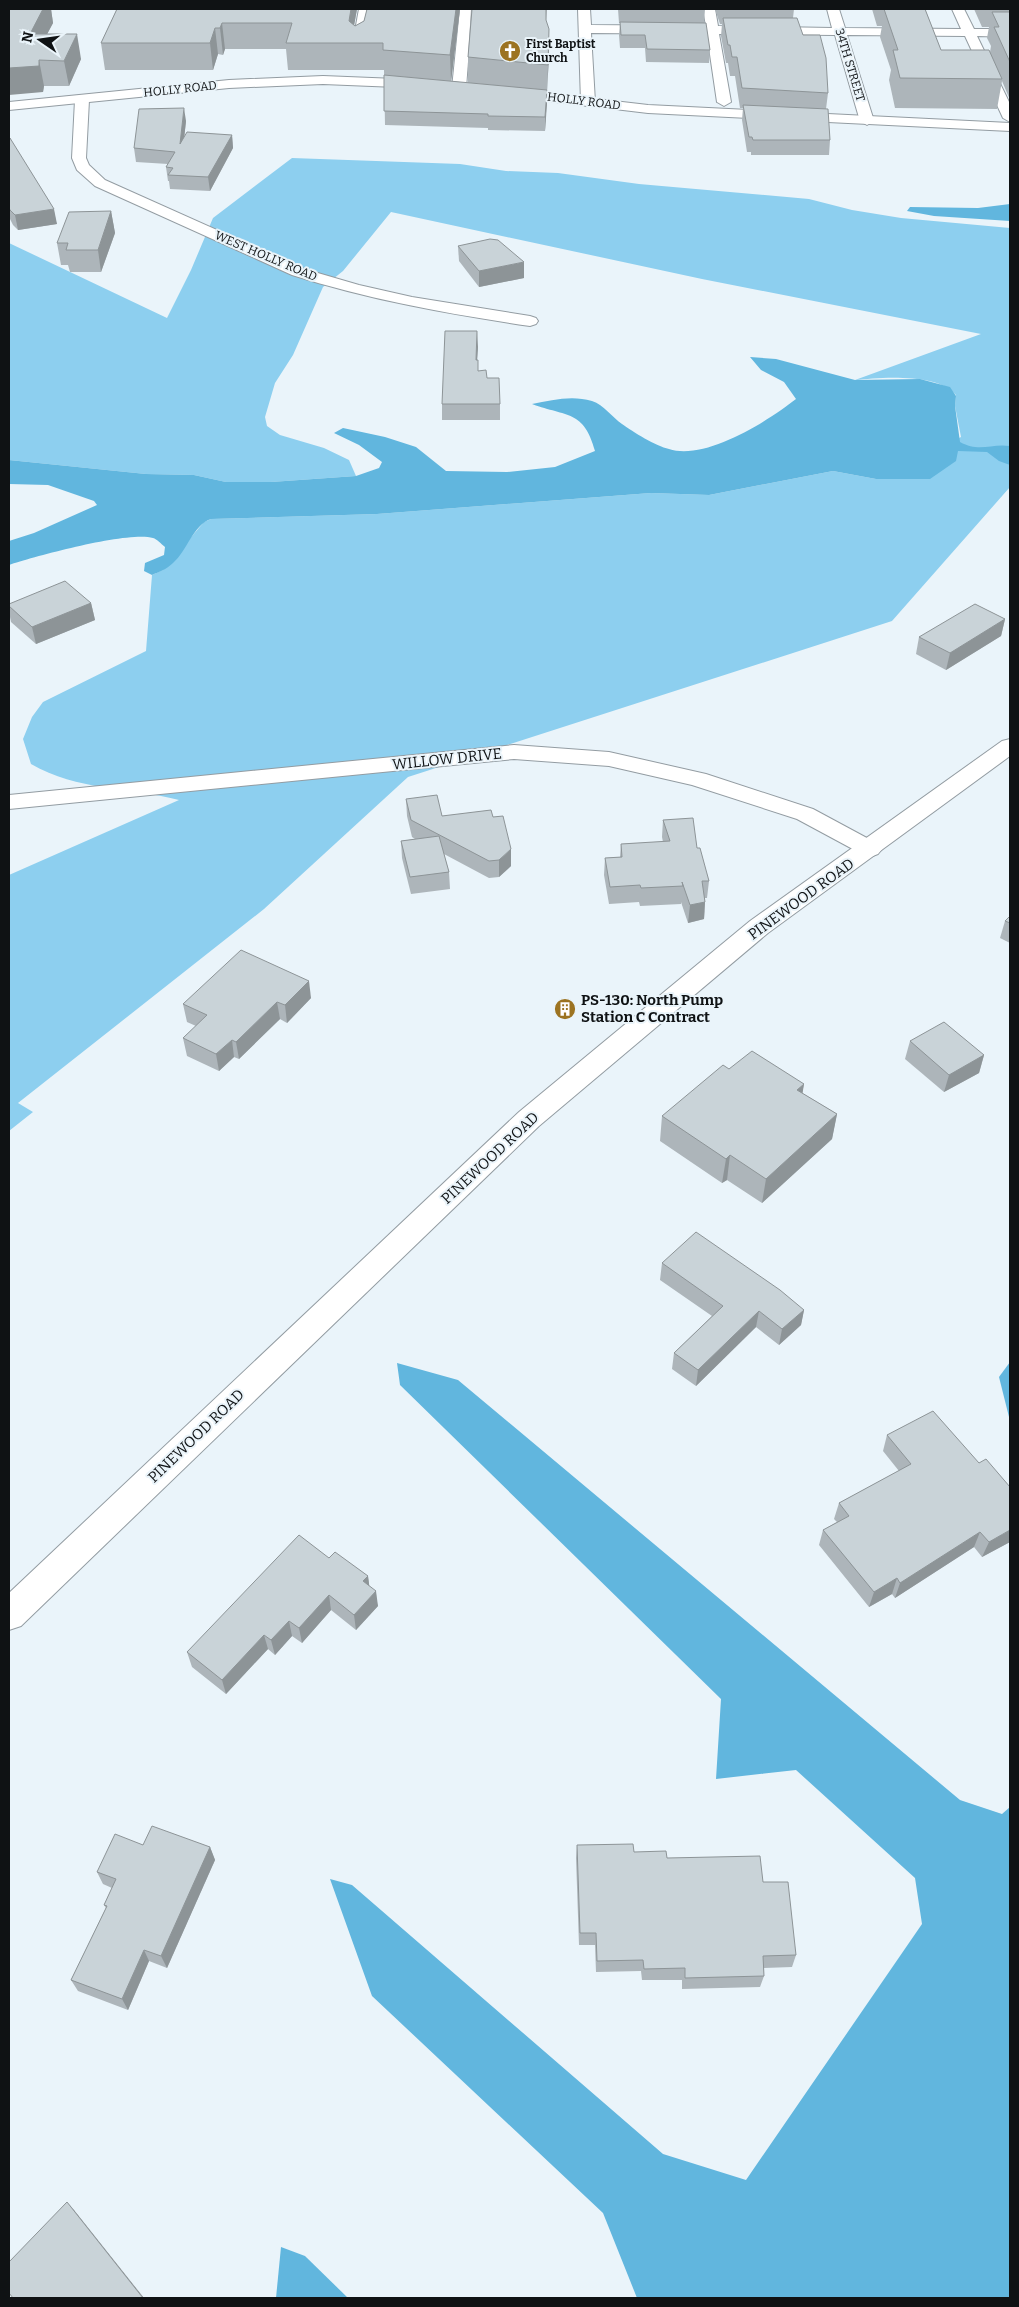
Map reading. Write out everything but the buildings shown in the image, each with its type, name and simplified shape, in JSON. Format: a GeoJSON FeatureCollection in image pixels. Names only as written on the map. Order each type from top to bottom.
{"type":"FeatureCollection","features":[{"type":"Feature","properties":{"kind":"street"},"geometry":{"type":"LineString","coordinates":[[358,47],[365,9]]}},
{"type":"Feature","properties":{"kind":"street"},"geometry":{"type":"LineString","coordinates":[[459,88],[466,9]]}},
{"type":"Feature","properties":{"kind":"street"},"geometry":{"type":"LineString","coordinates":[[584,9],[588,102]]}},
{"type":"Feature","properties":{"kind":"street"},"geometry":{"type":"LineString","coordinates":[[709,9],[724,102]]}},
{"type":"Feature","properties":{"kind":"street","name":"34TH STREET"},"geometry":{"type":"LineString","coordinates":[[832,9],[867,121]]}},
{"type":"Feature","properties":{"kind":"street"},"geometry":{"type":"LineString","coordinates":[[958,9],[1010,118]]}},
{"type":"Feature","properties":{"kind":"street"},"geometry":{"type":"LineString","coordinates":[[585,29],[1010,33]]}},
{"type":"Feature","properties":{"kind":"street","name":"HOLLY ROAD"},"geometry":{"type":"LineString","coordinates":[[9,106],[196,87],[285,81],[360,81],[430,85]]}},
{"type":"Feature","properties":{"kind":"street","name":"HOLLY ROAD"},"geometry":{"type":"LineString","coordinates":[[497,92],[666,110],[1010,127]]}},
{"type":"Feature","properties":{"kind":"street","name":"WEST HOLLY ROAD"},"geometry":{"type":"LineString","coordinates":[[82,100],[79,158],[82,167],[100,183],[298,272],[326,282],[372,294],[530,321]]}},
{"type":"Feature","properties":{"kind":"street","name":"PINEWOOD ROAD"},"geometry":{"type":"LineString","coordinates":[[9,1615],[530,1119],[759,927],[870,849],[1010,746]]}},
{"type":"Feature","properties":{"kind":"street","name":"WILLOW DRIVE"},"geometry":{"type":"LineString","coordinates":[[9,802],[514,752],[609,759],[698,779],[805,814],[870,849]]}},
{"type":"Feature","properties":{"kind":"shaded area"},"geometry":{"type":"Polygon","coordinates":[[[292,158],[460,164],[506,171],[558,173],[639,184],[809,199],[852,210],[901,218],[1010,228],[1010,487],[892,621],[408,777],[264,909],[18,1103],[33,1112],[9,1131],[9,875],[179,800],[85,784],[49,773],[31,764],[23,739],[32,717],[43,702],[146,651],[152,575],[163,570],[204,522],[211,519],[377,514],[651,493],[709,495],[833,471],[876,479],[961,437],[955,406],[956,395],[948,388],[937,383],[909,378],[855,380],[981,334],[702,279],[391,212],[343,271],[323,287],[293,355],[275,383],[265,417],[267,426],[280,435],[324,448],[349,460],[356,476],[271,482],[226,482],[194,475],[146,474],[9,460],[9,243],[167,318],[191,270],[213,218],[292,158]]]}},
{"type":"Feature","properties":{"kind":"shaded area"},"geometry":{"type":"Polygon","coordinates":[[[1010,204],[1010,221],[934,216],[907,211],[910,207],[978,208],[1010,204]]]}},
{"type":"Feature","properties":{"kind":"shaded area"},"geometry":{"type":"Polygon","coordinates":[[[750,357],[776,359],[855,380],[920,379],[950,387],[956,396],[955,406],[960,442],[974,447],[1010,446],[1010,465],[999,461],[987,452],[958,451],[956,461],[930,479],[876,479],[833,471],[709,495],[651,493],[377,514],[211,519],[199,527],[173,563],[166,569],[152,575],[144,571],[145,563],[164,555],[165,547],[154,539],[141,537],[104,541],[9,565],[9,541],[34,533],[97,505],[94,501],[48,485],[9,484],[9,460],[146,474],[194,475],[226,482],[271,482],[356,476],[379,468],[382,462],[359,445],[334,433],[343,428],[385,437],[416,447],[446,471],[507,472],[555,467],[595,451],[591,438],[585,428],[572,417],[532,404],[570,398],[584,399],[596,403],[627,427],[669,449],[684,451],[700,449],[736,437],[769,418],[796,399],[784,382],[761,370],[750,357]]]}},
{"type":"Feature","properties":{"kind":"shaded area"},"geometry":{"type":"Polygon","coordinates":[[[1010,1362],[1010,1421],[999,1377],[1010,1362]]]}},
{"type":"Feature","properties":{"kind":"shaded area"},"geometry":{"type":"Polygon","coordinates":[[[397,1363],[458,1380],[960,1800],[1002,1814],[1010,1807],[1010,2298],[637,2298],[603,2213],[372,1996],[330,1879],[352,1885],[663,2154],[746,2180],[922,1924],[915,1878],[796,1770],[716,1779],[721,1699],[400,1385],[397,1363]]]}},
{"type":"Feature","properties":{"kind":"shaded area"},"geometry":{"type":"Polygon","coordinates":[[[281,2247],[305,2256],[348,2298],[276,2298],[281,2247]]]}},
{"type":"Feature","properties":{"kind":"place","name":"First Baptist Church"},"geometry":{"type":"Point","coordinates":[510,51]}},
{"type":"Feature","properties":{"kind":"place","name":"PS-130: North Pump Station C Contract"},"geometry":{"type":"Point","coordinates":[565,1009]}}]}
